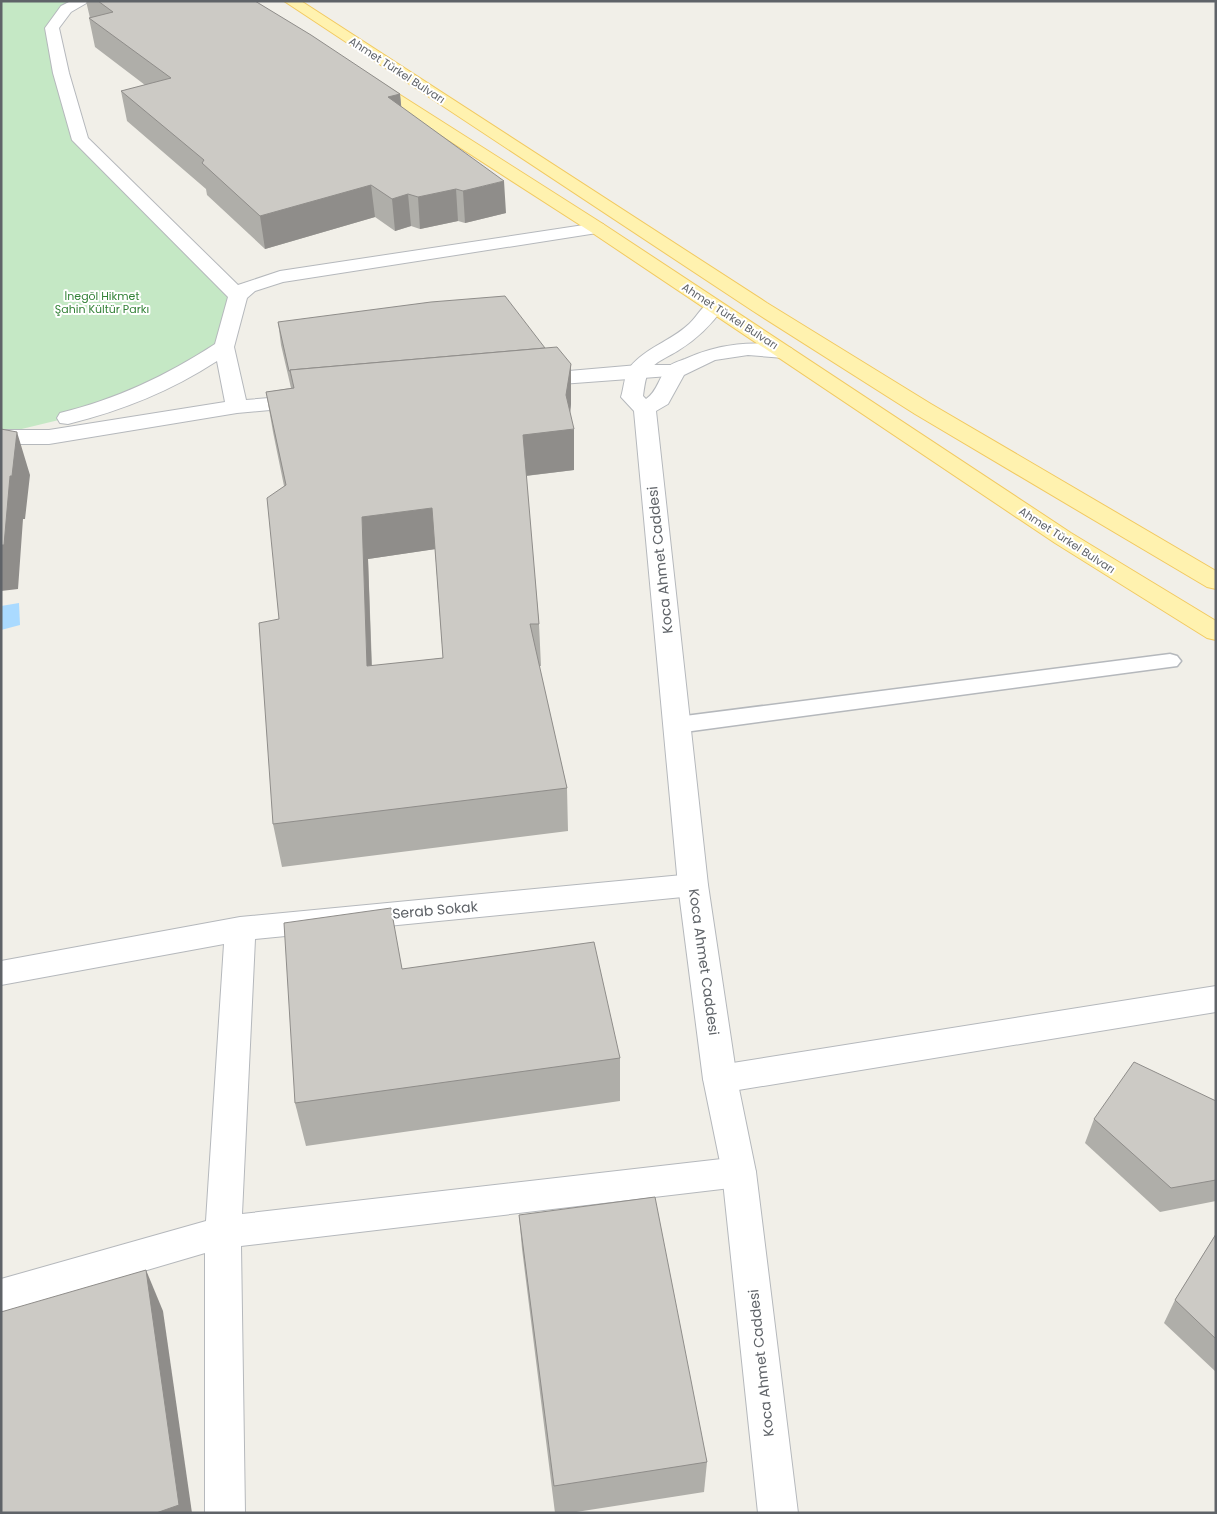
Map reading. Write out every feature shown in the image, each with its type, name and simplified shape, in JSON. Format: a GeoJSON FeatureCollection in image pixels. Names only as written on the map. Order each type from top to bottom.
{"type":"FeatureCollection","features":[{"type":"Feature","properties":{"kind":"main road","name":"Ahmet Türkel Bulvarı"},"geometry":{"type":"LineString","coordinates":[[291,1],[760,307],[890,389],[1216,582]]}},
{"type":"Feature","properties":{"kind":"main road","name":"Ahmet Türkel Bulvarı"},"geometry":{"type":"LineString","coordinates":[[350,70],[597,228],[1063,538],[1216,632]]}},
{"type":"Feature","properties":{"kind":"street"},"geometry":{"type":"LineString","coordinates":[[83,1],[66,9],[52,28],[60,73],[80,140],[238,296]]}},
{"type":"Feature","properties":{"kind":"street"},"geometry":{"type":"LineString","coordinates":[[237,407],[224,347],[238,296],[248,287],[280,277],[597,228]]}},
{"type":"Feature","properties":{"kind":"street"},"geometry":{"type":"LineString","coordinates":[[676,371],[660,399],[645,409],[632,397],[638,371],[649,359],[672,346],[696,328],[714,307]]}},
{"type":"Feature","properties":{"kind":"street"},"geometry":{"type":"LineString","coordinates":[[1,435],[96,411],[154,390],[192,369],[224,347]]}},
{"type":"Feature","properties":{"kind":"street"},"geometry":{"type":"LineString","coordinates":[[511,382],[638,371],[676,371],[710,355],[748,349],[784,352]]}},
{"type":"Feature","properties":{"kind":"street"},"geometry":{"type":"LineString","coordinates":[[1,435],[50,436],[237,407],[325,399]]}},
{"type":"Feature","properties":{"kind":"street","name":"Koca Ahmet Caddesi"},"geometry":{"type":"LineString","coordinates":[[645,409],[693,885],[720,1079],[740,1172],[778,1513]]}},
{"type":"Feature","properties":{"kind":"street","name":"Serab Sokak"},"geometry":{"type":"LineString","coordinates":[[1,973],[240,929],[693,885]]}},
{"type":"Feature","properties":{"kind":"street"},"geometry":{"type":"LineString","coordinates":[[225,1513],[223,1232],[240,929]]}},
{"type":"Feature","properties":{"kind":"street"},"geometry":{"type":"LineString","coordinates":[[720,1079],[1216,999]]}},
{"type":"Feature","properties":{"kind":"street"},"geometry":{"type":"LineString","coordinates":[[1,1296],[223,1232],[740,1172]]}},
{"type":"Feature","properties":{"kind":"lane"},"geometry":{"type":"LineString","coordinates":[[677,725],[1170,661]]}},
{"type":"Feature","properties":{"kind":"green space","name":"İnegöl Hikmet Şahin Kültür Parkı"},"geometry":{"type":"Polygon","coordinates":[[[1,1],[83,1],[52,28],[80,140],[238,296],[224,347],[96,411],[1,434],[1,1]]]}},
{"type":"Feature","properties":{"kind":"water"},"geometry":{"type":"Polygon","coordinates":[[[19,603],[20,625],[1,630],[1,606],[19,603]]]}},
{"type":"Feature","properties":{"kind":"building"},"geometry":{"type":"Polygon","coordinates":[[[98,1],[255,1],[311,35],[400,94],[388,97],[504,181],[463,191],[456,189],[418,197],[408,194],[392,199],[371,185],[260,216],[202,163],[204,160],[121,91],[171,78],[89,18],[113,12],[98,1]]]}},
{"type":"Feature","properties":{"kind":"building"},"geometry":{"type":"Polygon","coordinates":[[[505,296],[545,348],[289,371],[278,322],[431,302],[505,296]]]}},
{"type":"Feature","properties":{"kind":"building"},"geometry":{"type":"Polygon","coordinates":[[[557,347],[571,364],[566,395],[574,429],[523,435],[539,624],[530,624],[567,788],[273,824],[259,623],[279,619],[267,498],[286,485],[266,392],[294,388],[290,370],[557,347]],[[432,508],[362,517],[367,666],[443,658],[432,508]]]}},
{"type":"Feature","properties":{"kind":"building"},"geometry":{"type":"Polygon","coordinates":[[[1,429],[17,432],[12,476],[10,476],[4,545],[1,545],[1,429]]]}},
{"type":"Feature","properties":{"kind":"building"},"geometry":{"type":"Polygon","coordinates":[[[391,908],[402,969],[594,942],[620,1058],[295,1103],[284,923],[391,908]]]}},
{"type":"Feature","properties":{"kind":"building"},"geometry":{"type":"Polygon","coordinates":[[[1134,1062],[1216,1101],[1216,1180],[1171,1188],[1094,1119],[1134,1062]]]}},
{"type":"Feature","properties":{"kind":"building"},"geometry":{"type":"Polygon","coordinates":[[[655,1197],[707,1462],[554,1486],[519,1215],[655,1197]]]}},
{"type":"Feature","properties":{"kind":"building"},"geometry":{"type":"Polygon","coordinates":[[[1216,1234],[1216,1339],[1175,1300],[1216,1234]]]}},
{"type":"Feature","properties":{"kind":"building"},"geometry":{"type":"Polygon","coordinates":[[[146,1270],[179,1505],[156,1513],[1,1513],[1,1312],[146,1270]]]}}]}
